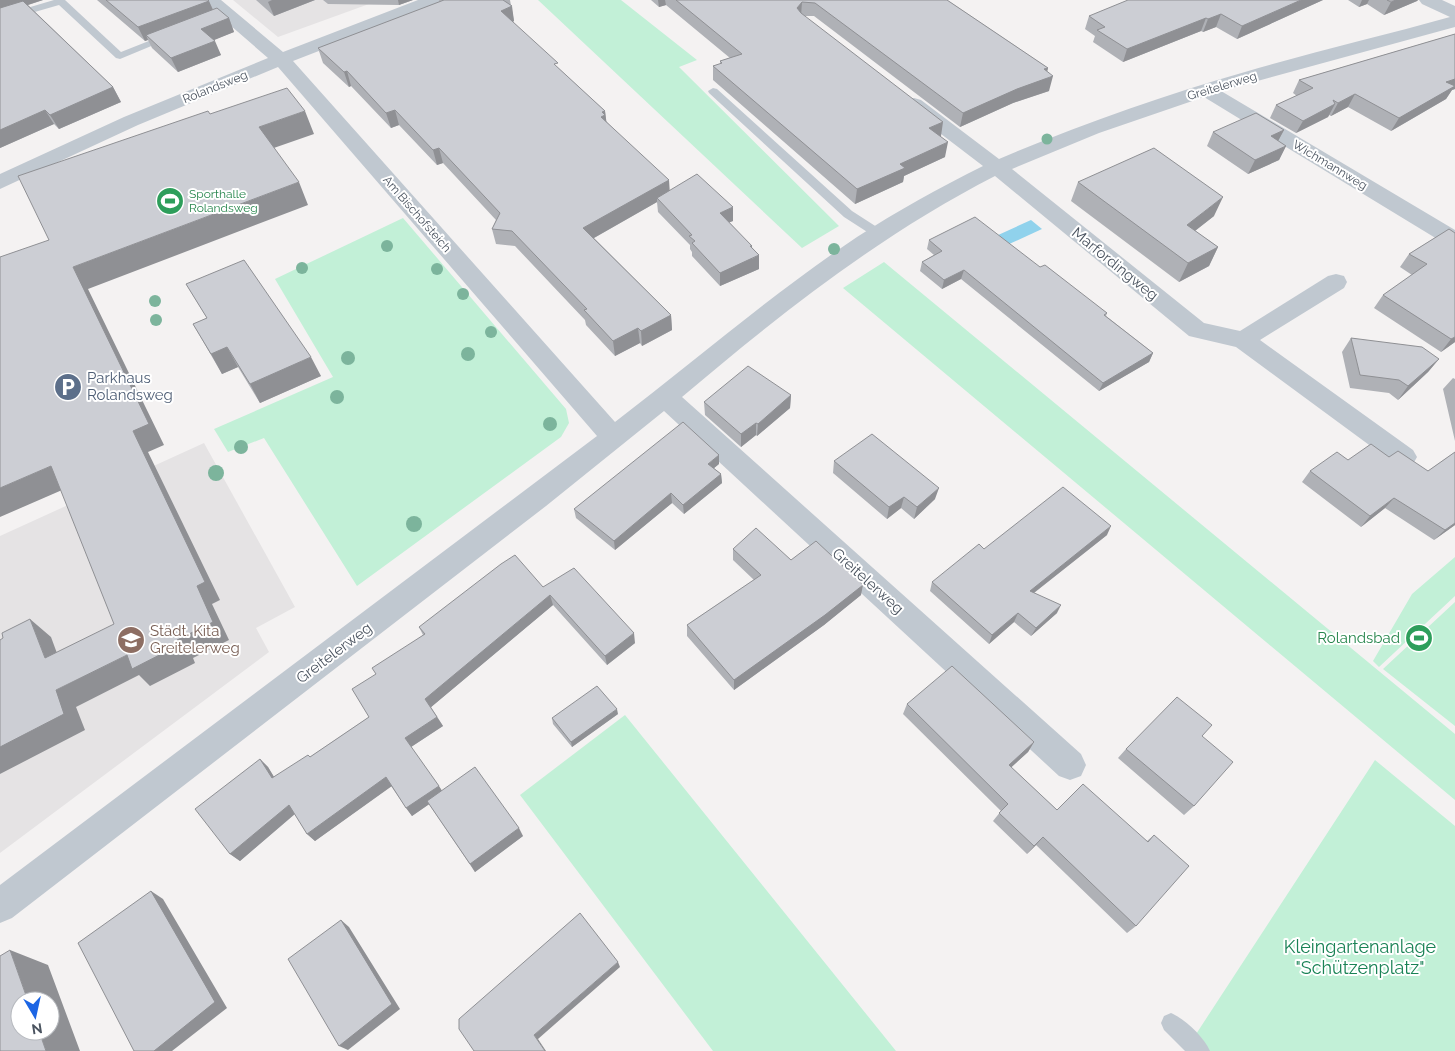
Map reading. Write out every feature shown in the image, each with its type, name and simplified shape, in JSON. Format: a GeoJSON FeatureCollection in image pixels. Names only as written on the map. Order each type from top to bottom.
{"type":"FeatureCollection","features":[{"type":"Feature","properties":{"kind":"street","name":"Am Bischofsteich"},"geometry":{"type":"LineString","coordinates":[[210,0],[224,16],[281,59],[614,438]]}},
{"type":"Feature","properties":{"kind":"street","name":"Rolandsweg"},"geometry":{"type":"LineString","coordinates":[[0,182],[131,121],[281,59],[434,0]]}},
{"type":"Feature","properties":{"kind":"street","name":"Greitelerweg"},"geometry":{"type":"LineString","coordinates":[[1428,0],[1454,20]]}},
{"type":"Feature","properties":{"kind":"street","name":"Greitelerweg"},"geometry":{"type":"LineString","coordinates":[[0,906],[614,438],[761,317],[839,259],[931,202],[998,168],[1112,121],[1206,90],[1454,20]]}},
{"type":"Feature","properties":{"kind":"street","name":"Wichmannweg"},"geometry":{"type":"LineString","coordinates":[[1206,90],[1455,240]]}},
{"type":"Feature","properties":{"kind":"street"},"geometry":{"type":"LineString","coordinates":[[902,95],[998,168]]}},
{"type":"Feature","properties":{"kind":"street","name":"Marfordingweg"},"geometry":{"type":"LineString","coordinates":[[998,168],[1197,330],[1243,340],[1404,458]]}},
{"type":"Feature","properties":{"kind":"street"},"geometry":{"type":"LineString","coordinates":[[1243,340],[1336,282]]}},
{"type":"Feature","properties":{"kind":"street","name":"Greitelerweg"},"geometry":{"type":"LineString","coordinates":[[665,396],[1070,765]]}},
{"type":"Feature","properties":{"kind":"lane"},"geometry":{"type":"LineString","coordinates":[[0,19],[61,1],[120,56],[174,35]]}},
{"type":"Feature","properties":{"kind":"lane"},"geometry":{"type":"LineString","coordinates":[[713,90],[848,214],[880,234]]}},
{"type":"Feature","properties":{"kind":"lane"},"geometry":{"type":"LineString","coordinates":[[1171,1023],[1200,1051]]}},
{"type":"Feature","properties":{"kind":"shaded area"},"geometry":{"type":"Polygon","coordinates":[[[233,0],[380,0],[278,37],[233,0]]]}},
{"type":"Feature","properties":{"kind":"shaded area","name":"Städt. Kita Greitelerweg"},"geometry":{"type":"Polygon","coordinates":[[[204,443],[295,607],[256,628],[269,652],[0,853],[0,536],[204,443]]]}},
{"type":"Feature","properties":{"kind":"green space"},"geometry":{"type":"Polygon","coordinates":[[[538,0],[621,0],[697,60],[679,67],[839,226],[802,248],[538,0]]]}},
{"type":"Feature","properties":{"kind":"green space"},"geometry":{"type":"Polygon","coordinates":[[[403,218],[566,409],[569,423],[561,437],[357,586],[264,438],[228,452],[214,429],[333,377],[275,279],[403,218]]]}},
{"type":"Feature","properties":{"kind":"green space"},"geometry":{"type":"Polygon","coordinates":[[[884,262],[1455,734],[1455,800],[843,288],[884,262]]]}},
{"type":"Feature","properties":{"kind":"green space"},"geometry":{"type":"Polygon","coordinates":[[[1455,557],[1455,596],[1379,667],[1373,661],[1412,594],[1455,557]]]}},
{"type":"Feature","properties":{"kind":"green space"},"geometry":{"type":"Polygon","coordinates":[[[1455,602],[1455,726],[1383,669],[1455,602]]]}},
{"type":"Feature","properties":{"kind":"green space"},"geometry":{"type":"Polygon","coordinates":[[[625,715],[896,1051],[713,1051],[520,795],[625,715]]]}},
{"type":"Feature","properties":{"kind":"green space","name":"Kleingartenanlage \"Schützenplatz\""},"geometry":{"type":"Polygon","coordinates":[[[1375,760],[1455,826],[1455,1051],[1185,1051],[1375,760]]]}},
{"type":"Feature","properties":{"kind":"water"},"geometry":{"type":"Polygon","coordinates":[[[1031,220],[1042,229],[1007,245],[996,236],[1031,220]]]}},
{"type":"Feature","properties":{"kind":"building"},"geometry":{"type":"Polygon","coordinates":[[[106,0],[208,0],[209,1],[138,27],[106,0]]]}},
{"type":"Feature","properties":{"kind":"building"},"geometry":{"type":"Polygon","coordinates":[[[444,0],[503,0],[512,6],[501,11],[558,63],[554,64],[605,111],[602,112],[605,115],[601,117],[669,180],[583,228],[671,315],[641,331],[638,328],[613,341],[584,310],[587,309],[512,231],[492,229],[500,213],[439,148],[433,150],[395,110],[386,113],[347,71],[344,72],[318,48],[444,0]]]}},
{"type":"Feature","properties":{"kind":"building"},"geometry":{"type":"Polygon","coordinates":[[[676,0],[947,0],[1048,68],[1044,69],[1053,76],[1017,89],[963,113],[815,3],[802,2],[797,8],[801,13],[943,122],[929,128],[948,142],[900,164],[905,168],[857,189],[713,66],[722,63],[720,61],[742,54],[676,0]]]}},
{"type":"Feature","properties":{"kind":"building"},"geometry":{"type":"Polygon","coordinates":[[[1128,0],[1301,0],[1242,26],[1221,14],[1127,49],[1097,30],[1105,27],[1089,16],[1128,0]]]}},
{"type":"Feature","properties":{"kind":"building"},"geometry":{"type":"Polygon","coordinates":[[[23,1],[113,87],[50,115],[45,110],[0,130],[0,8],[23,1]]]}},
{"type":"Feature","properties":{"kind":"building"},"geometry":{"type":"Polygon","coordinates":[[[217,8],[229,18],[201,29],[215,41],[171,58],[146,35],[217,8]]]}},
{"type":"Feature","properties":{"kind":"building"},"geometry":{"type":"Polygon","coordinates":[[[1455,34],[1455,79],[1446,82],[1455,86],[1399,118],[1355,94],[1338,103],[1333,100],[1335,104],[1303,121],[1276,105],[1313,88],[1299,80],[1455,34]]]}},
{"type":"Feature","properties":{"kind":"building"},"geometry":{"type":"Polygon","coordinates":[[[287,88],[305,111],[259,127],[299,182],[73,267],[149,424],[133,431],[205,582],[197,586],[213,622],[177,640],[179,645],[132,669],[127,655],[56,690],[64,714],[0,747],[0,640],[3,638],[2,633],[30,619],[45,658],[114,624],[51,466],[0,488],[0,257],[49,240],[18,176],[208,111],[210,114],[287,88]]]}},
{"type":"Feature","properties":{"kind":"building"},"geometry":{"type":"Polygon","coordinates":[[[1256,113],[1284,130],[1271,136],[1286,146],[1255,160],[1213,132],[1256,113]]]}},
{"type":"Feature","properties":{"kind":"building"},"geometry":{"type":"Polygon","coordinates":[[[1154,148],[1223,197],[1187,225],[1218,247],[1188,263],[1078,182],[1154,148]]]}},
{"type":"Feature","properties":{"kind":"building"},"geometry":{"type":"Polygon","coordinates":[[[697,174],[733,207],[720,213],[759,255],[720,273],[692,243],[695,241],[689,236],[692,235],[657,198],[697,174]]]}},
{"type":"Feature","properties":{"kind":"building"},"geometry":{"type":"Polygon","coordinates":[[[975,217],[1040,267],[1045,265],[1107,313],[1104,315],[1153,353],[1103,383],[964,270],[944,280],[922,262],[942,251],[929,240],[975,217]]]}},
{"type":"Feature","properties":{"kind":"building"},"geometry":{"type":"Polygon","coordinates":[[[1449,229],[1455,233],[1455,337],[1451,339],[1383,295],[1427,264],[1409,254],[1449,229]]]}},
{"type":"Feature","properties":{"kind":"building"},"geometry":{"type":"Polygon","coordinates":[[[244,260],[311,357],[250,384],[227,347],[211,354],[193,324],[207,318],[186,284],[244,260]]]}},
{"type":"Feature","properties":{"kind":"building"},"geometry":{"type":"Polygon","coordinates":[[[1351,338],[1422,347],[1439,359],[1408,386],[1399,380],[1360,375],[1351,338]]]}},
{"type":"Feature","properties":{"kind":"building"},"geometry":{"type":"Polygon","coordinates":[[[748,366],[791,395],[758,424],[756,423],[741,434],[704,402],[748,366]]]}},
{"type":"Feature","properties":{"kind":"building"},"geometry":{"type":"Polygon","coordinates":[[[683,422],[719,455],[708,464],[721,474],[683,505],[671,493],[614,541],[574,509],[683,422]]]}},
{"type":"Feature","properties":{"kind":"building"},"geometry":{"type":"Polygon","coordinates":[[[872,434],[939,488],[917,507],[904,497],[889,507],[834,461],[872,434]]]}},
{"type":"Feature","properties":{"kind":"building"},"geometry":{"type":"Polygon","coordinates":[[[1371,444],[1389,457],[1398,451],[1428,471],[1455,452],[1455,523],[1445,530],[1394,498],[1370,516],[1310,471],[1337,452],[1348,460],[1371,444]]]}},
{"type":"Feature","properties":{"kind":"building"},"geometry":{"type":"Polygon","coordinates":[[[1063,487],[1111,526],[1030,591],[1061,605],[1036,628],[1018,613],[992,635],[932,582],[979,544],[984,549],[1063,487]]]}},
{"type":"Feature","properties":{"kind":"building"},"geometry":{"type":"Polygon","coordinates":[[[756,528],[791,560],[816,541],[863,585],[825,615],[734,680],[687,625],[761,575],[733,549],[756,528]]]}},
{"type":"Feature","properties":{"kind":"building"},"geometry":{"type":"Polygon","coordinates":[[[515,555],[543,587],[574,568],[634,633],[605,656],[550,595],[425,699],[437,717],[405,738],[439,786],[406,808],[386,777],[307,834],[289,805],[230,854],[195,809],[260,759],[272,778],[308,755],[310,757],[369,717],[352,689],[376,674],[372,668],[425,634],[419,627],[515,555]]]}},
{"type":"Feature","properties":{"kind":"building"},"geometry":{"type":"Polygon","coordinates":[[[952,666],[1034,742],[1009,765],[1057,810],[1083,784],[1148,842],[1154,835],[1189,866],[1136,926],[1043,837],[1034,846],[999,813],[1008,804],[907,704],[952,666]]]}},
{"type":"Feature","properties":{"kind":"building"},"geometry":{"type":"Polygon","coordinates":[[[597,686],[617,709],[571,742],[552,718],[597,686]]]}},
{"type":"Feature","properties":{"kind":"building"},"geometry":{"type":"Polygon","coordinates":[[[1177,697],[1212,725],[1202,736],[1233,762],[1194,806],[1126,749],[1177,697]]]}},
{"type":"Feature","properties":{"kind":"building"},"geometry":{"type":"Polygon","coordinates":[[[475,767],[519,828],[470,864],[427,801],[475,767]]]}},
{"type":"Feature","properties":{"kind":"building"},"geometry":{"type":"Polygon","coordinates":[[[151,891],[215,1002],[154,1051],[134,1051],[78,943],[151,891]]]}},
{"type":"Feature","properties":{"kind":"building"},"geometry":{"type":"Polygon","coordinates":[[[580,913],[618,962],[534,1035],[545,1051],[474,1051],[459,1029],[459,1019],[580,913]]]}},
{"type":"Feature","properties":{"kind":"building"},"geometry":{"type":"Polygon","coordinates":[[[341,920],[392,1004],[339,1046],[288,959],[341,920]]]}},
{"type":"Feature","properties":{"kind":"building"},"geometry":{"type":"Polygon","coordinates":[[[10,950],[24,991],[10,991],[10,1041],[42,1041],[46,1051],[0,1051],[0,956],[10,950]]]}},
{"type":"Feature","properties":{"kind":"place","name":"Sporthalle Rolandsweg"},"geometry":{"type":"Point","coordinates":[170,201]}},
{"type":"Feature","properties":{"kind":"place","name":"Parkhaus Rolandsweg"},"geometry":{"type":"Point","coordinates":[68,387]}},
{"type":"Feature","properties":{"kind":"place","name":"Rolandsbad"},"geometry":{"type":"Point","coordinates":[1419,638]}},
{"type":"Feature","properties":{"kind":"place","name":"Städt. Kita Greitelerweg"},"geometry":{"type":"Point","coordinates":[131,640]}}]}
